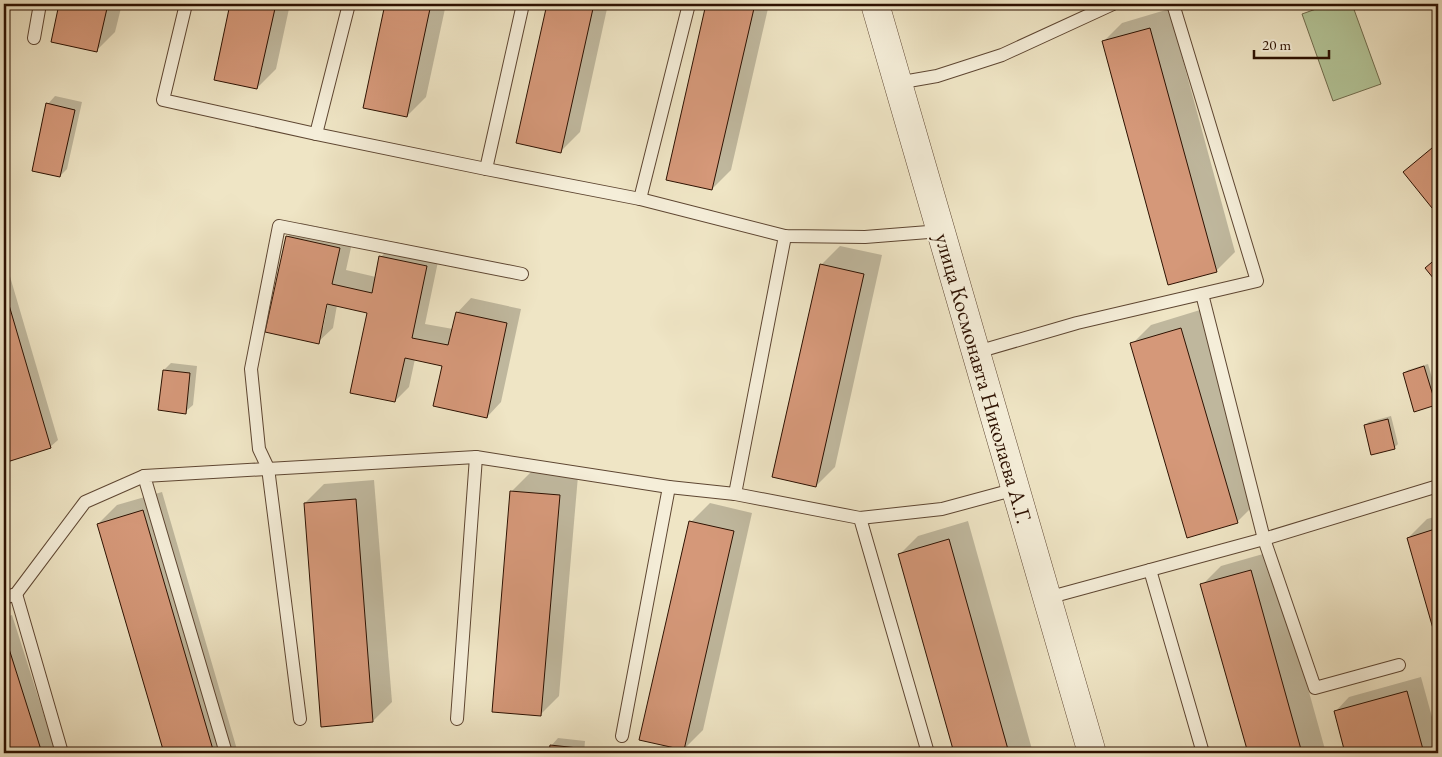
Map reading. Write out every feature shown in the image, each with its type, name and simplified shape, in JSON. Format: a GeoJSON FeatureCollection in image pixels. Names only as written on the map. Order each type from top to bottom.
{"type":"FeatureCollection","features":[{"type":"Feature","properties":{"kind":"street","name":"улица Космонавта Николаева А.Г."},"geometry":{"type":"LineString","coordinates":[[875,4],[1092,753]]}},
{"type":"Feature","properties":{"kind":"lane"},"geometry":{"type":"LineString","coordinates":[[34,38],[40,4]]}},
{"type":"Feature","properties":{"kind":"lane"},"geometry":{"type":"LineString","coordinates":[[186,4],[163,100],[316,134],[640,199],[786,236],[865,236],[941,231]]}},
{"type":"Feature","properties":{"kind":"lane"},"geometry":{"type":"LineString","coordinates":[[316,134],[349,4]]}},
{"type":"Feature","properties":{"kind":"lane"},"geometry":{"type":"LineString","coordinates":[[486,169],[523,4]]}},
{"type":"Feature","properties":{"kind":"lane"},"geometry":{"type":"LineString","coordinates":[[640,199],[689,4]]}},
{"type":"Feature","properties":{"kind":"lane"},"geometry":{"type":"LineString","coordinates":[[897,83],[937,76],[1002,55],[1113,4]]}},
{"type":"Feature","properties":{"kind":"lane"},"geometry":{"type":"LineString","coordinates":[[977,352],[1077,323],[1257,281],[1173,4]]}},
{"type":"Feature","properties":{"kind":"lane"},"geometry":{"type":"LineString","coordinates":[[300,719],[268,468],[259,449],[251,369],[279,226],[522,274]]}},
{"type":"Feature","properties":{"kind":"lane"},"geometry":{"type":"LineString","coordinates":[[735,494],[786,236]]}},
{"type":"Feature","properties":{"kind":"lane"},"geometry":{"type":"LineString","coordinates":[[1202,294],[1264,539],[1315,688],[1399,665]]}},
{"type":"Feature","properties":{"kind":"lane"},"geometry":{"type":"LineString","coordinates":[[457,718],[476,457]]}},
{"type":"Feature","properties":{"kind":"lane"},"geometry":{"type":"LineString","coordinates":[[62,753],[10,596],[85,502],[144,476],[476,457],[735,494],[860,518],[942,509],[1016,489]]}},
{"type":"Feature","properties":{"kind":"lane"},"geometry":{"type":"LineString","coordinates":[[144,476],[226,753]]}},
{"type":"Feature","properties":{"kind":"lane"},"geometry":{"type":"LineString","coordinates":[[622,736],[669,486]]}},
{"type":"Feature","properties":{"kind":"lane"},"geometry":{"type":"LineString","coordinates":[[1048,598],[1264,539],[1438,486]]}},
{"type":"Feature","properties":{"kind":"lane"},"geometry":{"type":"LineString","coordinates":[[860,518],[928,753]]}},
{"type":"Feature","properties":{"kind":"lane"},"geometry":{"type":"LineString","coordinates":[[1150,570],[1203,753]]}},
{"type":"Feature","properties":{"kind":"green space"},"geometry":{"type":"Polygon","coordinates":[[[1330,4],[1352,4],[1381,84],[1333,101],[1302,14],[1330,4]]]}},
{"type":"Feature","properties":{"kind":"building"},"geometry":{"type":"Polygon","coordinates":[[[59,4],[108,4],[97,52],[51,42],[59,4]]]}},
{"type":"Feature","properties":{"kind":"building"},"geometry":{"type":"Polygon","coordinates":[[[230,4],[276,4],[257,89],[214,80],[230,4]]]}},
{"type":"Feature","properties":{"kind":"building"},"geometry":{"type":"Polygon","coordinates":[[[385,4],[431,4],[407,117],[363,108],[385,4]]]}},
{"type":"Feature","properties":{"kind":"building"},"geometry":{"type":"Polygon","coordinates":[[[547,4],[594,4],[561,153],[516,143],[547,4]]]}},
{"type":"Feature","properties":{"kind":"building"},"geometry":{"type":"Polygon","coordinates":[[[706,4],[755,4],[712,190],[666,180],[706,4]]]}},
{"type":"Feature","properties":{"kind":"building"},"geometry":{"type":"Polygon","coordinates":[[[1150,28],[1217,272],[1168,285],[1102,41],[1150,28]]]}},
{"type":"Feature","properties":{"kind":"building"},"geometry":{"type":"Polygon","coordinates":[[[46,103],[75,110],[60,177],[32,171],[46,103]]]}},
{"type":"Feature","properties":{"kind":"building"},"geometry":{"type":"Polygon","coordinates":[[[1438,143],[1438,203],[1432,208],[1403,172],[1438,143]]]}},
{"type":"Feature","properties":{"kind":"building"},"geometry":{"type":"Polygon","coordinates":[[[286,236],[340,248],[332,284],[372,293],[379,256],[427,266],[412,338],[448,345],[456,312],[507,323],[487,418],[433,406],[442,366],[405,358],[395,402],[350,393],[367,313],[327,304],[319,344],[265,332],[286,236]]]}},
{"type":"Feature","properties":{"kind":"building"},"geometry":{"type":"Polygon","coordinates":[[[1438,257],[1438,284],[1425,268],[1438,257]]]}},
{"type":"Feature","properties":{"kind":"building"},"geometry":{"type":"Polygon","coordinates":[[[820,264],[864,274],[816,487],[772,477],[820,264]]]}},
{"type":"Feature","properties":{"kind":"building"},"geometry":{"type":"Polygon","coordinates":[[[4,288],[51,448],[4,463],[4,288]]]}},
{"type":"Feature","properties":{"kind":"building"},"geometry":{"type":"Polygon","coordinates":[[[1181,328],[1238,523],[1187,538],[1130,343],[1181,328]]]}},
{"type":"Feature","properties":{"kind":"building"},"geometry":{"type":"Polygon","coordinates":[[[1424,366],[1436,405],[1414,412],[1403,373],[1424,366]]]}},
{"type":"Feature","properties":{"kind":"building"},"geometry":{"type":"Polygon","coordinates":[[[163,370],[190,373],[186,414],[158,410],[163,370]]]}},
{"type":"Feature","properties":{"kind":"building"},"geometry":{"type":"Polygon","coordinates":[[[1388,419],[1395,449],[1371,455],[1364,425],[1388,419]]]}},
{"type":"Feature","properties":{"kind":"building"},"geometry":{"type":"Polygon","coordinates":[[[510,491],[560,495],[541,716],[492,712],[510,491]]]}},
{"type":"Feature","properties":{"kind":"building"},"geometry":{"type":"Polygon","coordinates":[[[356,499],[373,722],[321,727],[304,503],[356,499]]]}},
{"type":"Feature","properties":{"kind":"building"},"geometry":{"type":"Polygon","coordinates":[[[143,510],[214,753],[164,753],[97,524],[143,510]]]}},
{"type":"Feature","properties":{"kind":"building"},"geometry":{"type":"Polygon","coordinates":[[[689,521],[734,531],[684,750],[639,740],[689,521]]]}},
{"type":"Feature","properties":{"kind":"building"},"geometry":{"type":"Polygon","coordinates":[[[1438,528],[1438,646],[1407,538],[1438,528]]]}},
{"type":"Feature","properties":{"kind":"building"},"geometry":{"type":"Polygon","coordinates":[[[949,539],[1009,753],[954,753],[898,554],[949,539]]]}},
{"type":"Feature","properties":{"kind":"building"},"geometry":{"type":"Polygon","coordinates":[[[1251,570],[1302,753],[1248,753],[1200,584],[1251,570]]]}},
{"type":"Feature","properties":{"kind":"building"},"geometry":{"type":"Polygon","coordinates":[[[4,633],[42,753],[10,753],[4,734],[4,633]]]}},
{"type":"Feature","properties":{"kind":"building"},"geometry":{"type":"Polygon","coordinates":[[[1407,691],[1424,753],[1345,753],[1334,711],[1407,691]]]}},
{"type":"Feature","properties":{"kind":"building"},"geometry":{"type":"Polygon","coordinates":[[[550,745],[578,748],[577,753],[549,753],[550,745]]]}}]}
